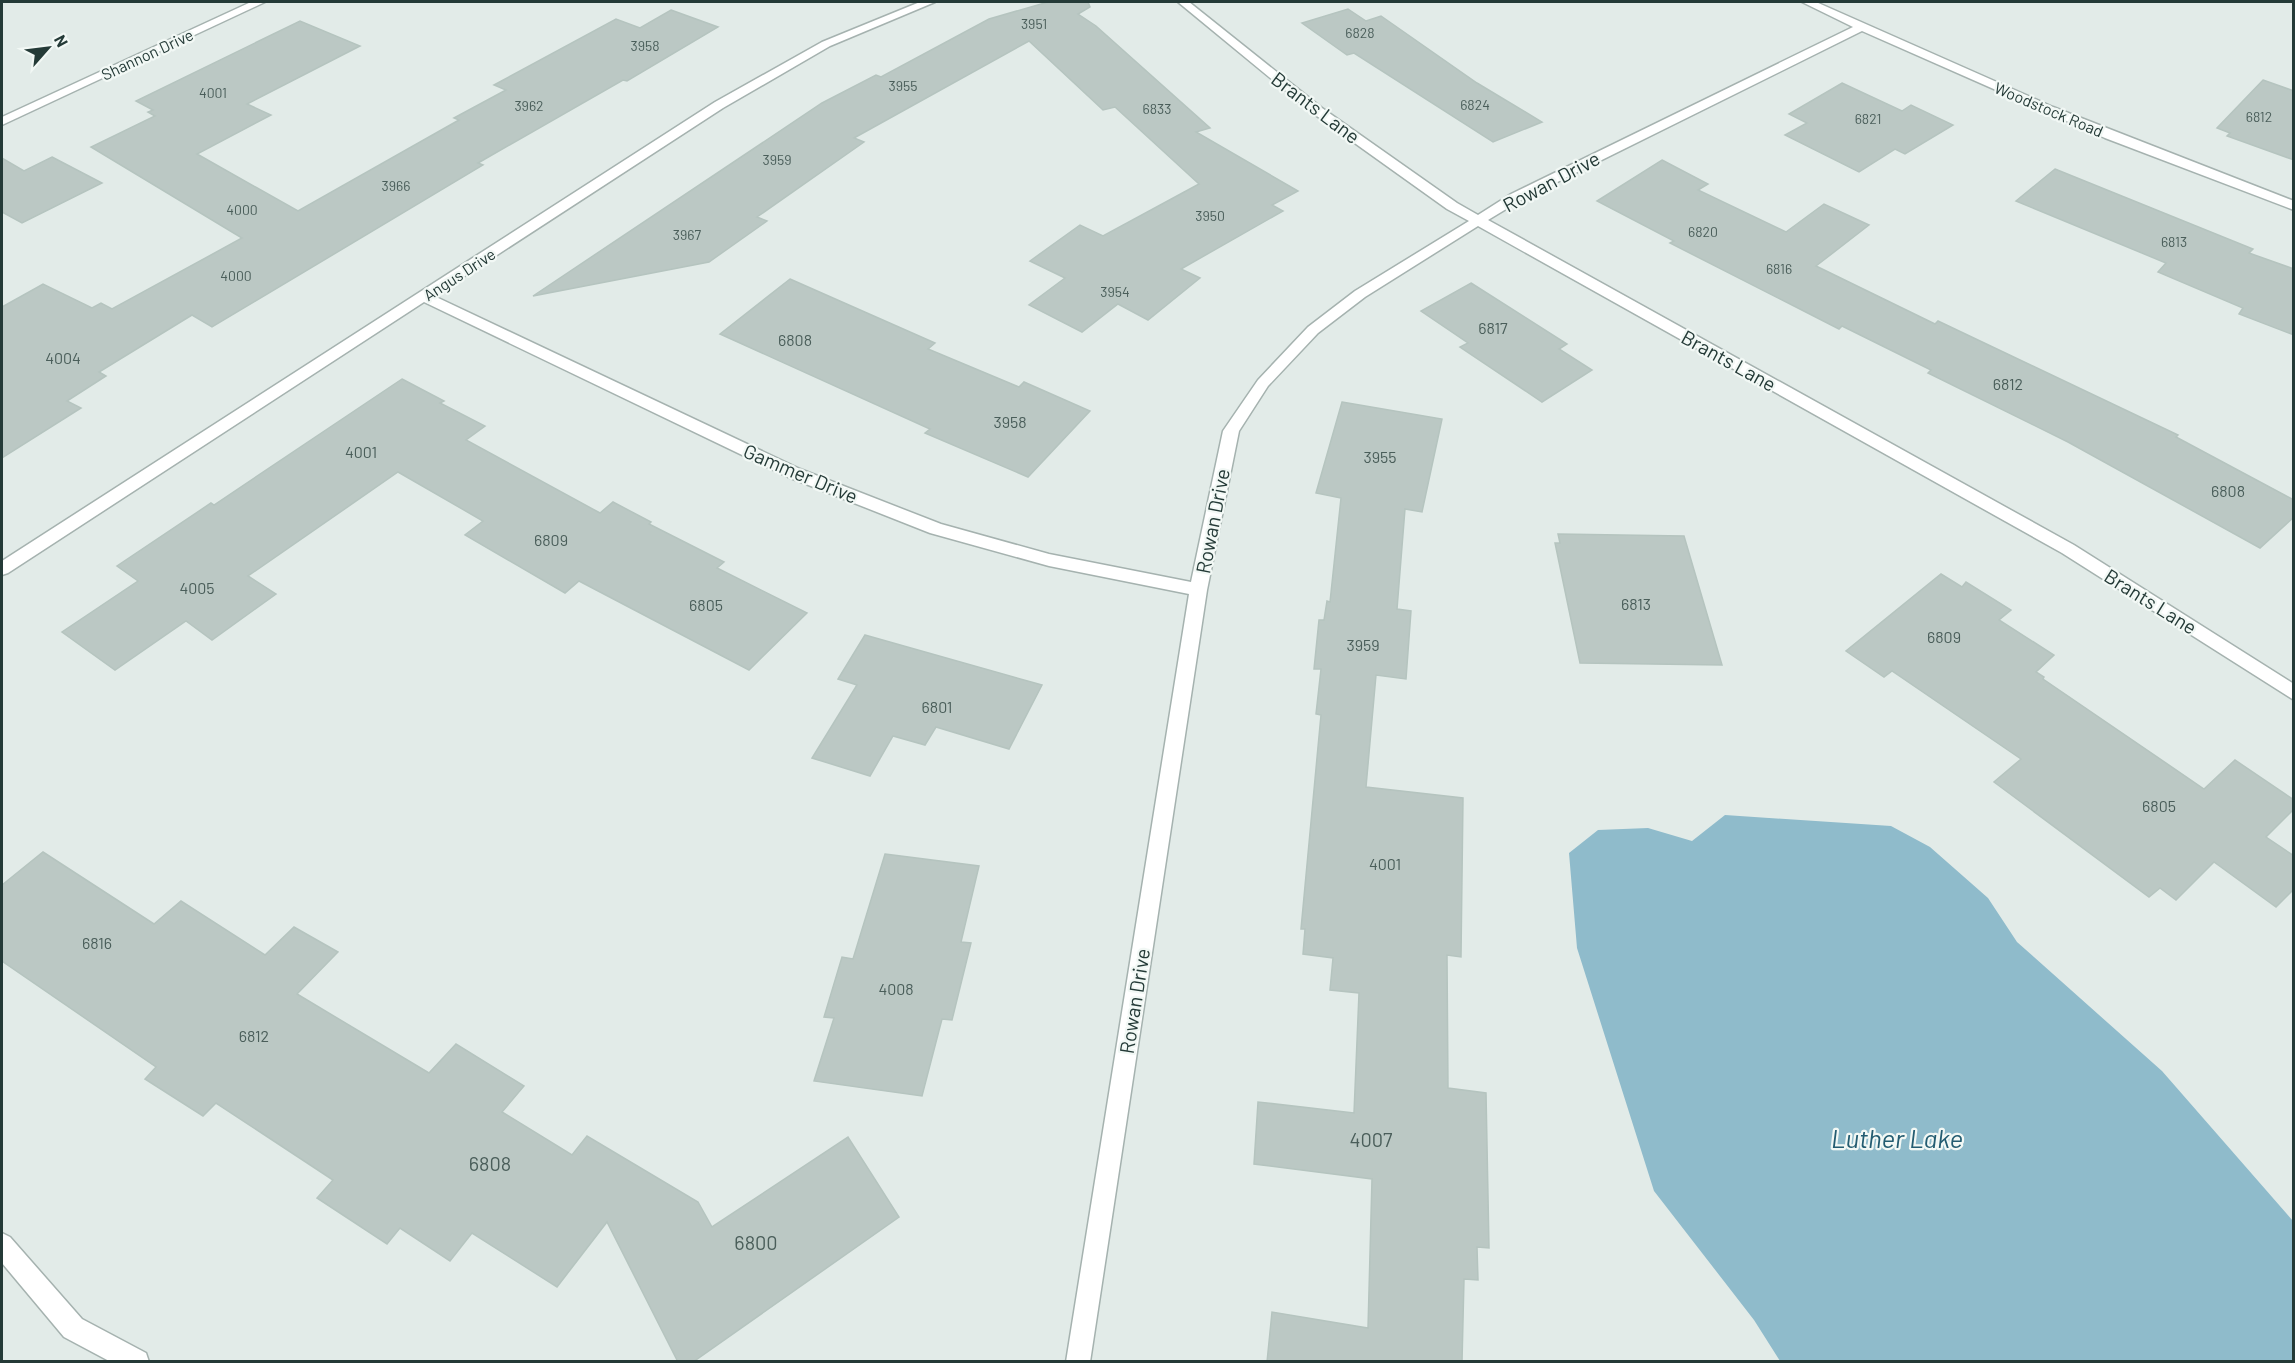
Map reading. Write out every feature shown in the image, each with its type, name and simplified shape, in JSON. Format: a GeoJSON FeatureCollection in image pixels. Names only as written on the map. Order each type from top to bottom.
{"type":"FeatureCollection","features":[{"type":"Feature","properties":{"kind":"street","name":"Shannon Drive"},"geometry":{"type":"LineString","coordinates":[[2,121],[259,2]]}},
{"type":"Feature","properties":{"kind":"street","name":"Angus Drive"},"geometry":{"type":"LineString","coordinates":[[2,569],[719,105],[826,44],[928,2]]}},
{"type":"Feature","properties":{"kind":"street","name":"Brants Lane"},"geometry":{"type":"LineString","coordinates":[[1183,2],[1318,111],[1452,206],[2068,549],[2294,693]]}},
{"type":"Feature","properties":{"kind":"street","name":"Woodstock Road"},"geometry":{"type":"LineString","coordinates":[[1808,2],[1959,71],[2197,171],[2294,206]]}},
{"type":"Feature","properties":{"kind":"street","name":"Rowan Drive"},"geometry":{"type":"LineString","coordinates":[[1078,1362],[1198,590],[1231,431],[1263,383],[1313,330],[1360,294],[1516,197],[1862,27]]}},
{"type":"Feature","properties":{"kind":"street","name":"Gammer Drive"},"geometry":{"type":"LineString","coordinates":[[424,297],[794,473],[936,529],[1049,560],[1198,590]]}},
{"type":"Feature","properties":{"kind":"street"},"geometry":{"type":"LineString","coordinates":[[2,1245],[73,1328],[137,1362]]}},
{"type":"Feature","properties":{"kind":"water","name":"Luther Lake"},"geometry":{"type":"Polygon","coordinates":[[[1725,815],[1891,826],[1930,847],[1988,898],[2017,942],[2162,1071],[2293,1221],[2293,1361],[1780,1361],[1754,1320],[1654,1191],[1577,948],[1569,853],[1598,830],[1648,828],[1692,841],[1725,815]]]}},
{"type":"Feature","properties":{"kind":"building"},"geometry":{"type":"Polygon","coordinates":[[[1048,2],[1088,2],[1090,7],[1078,14],[1096,26],[1210,128],[1196,132],[1298,191],[1272,205],[1283,211],[1181,269],[1200,278],[1148,320],[1118,304],[1082,332],[1029,305],[1065,278],[1030,261],[1080,225],[1103,236],[1199,184],[1115,107],[1103,110],[1029,41],[854,138],[864,142],[757,217],[767,221],[709,262],[533,296],[822,103],[876,75],[881,77],[989,19],[1048,2]]]}},
{"type":"Feature","properties":{"kind":"building"},"geometry":{"type":"Polygon","coordinates":[[[1348,9],[1366,21],[1381,16],[1477,83],[1542,122],[1493,142],[1354,53],[1347,55],[1302,23],[1348,9]]]}},
{"type":"Feature","properties":{"kind":"building"},"geometry":{"type":"Polygon","coordinates":[[[671,10],[718,27],[627,81],[623,80],[478,163],[483,165],[212,327],[192,315],[99,372],[106,376],[67,401],[81,408],[2,458],[2,307],[43,284],[92,308],[101,303],[112,309],[242,238],[91,147],[155,116],[148,112],[153,110],[136,101],[300,21],[360,46],[247,104],[271,115],[197,154],[298,211],[459,120],[454,118],[506,90],[494,85],[616,19],[640,28],[671,10]]]}},
{"type":"Feature","properties":{"kind":"building"},"geometry":{"type":"Polygon","coordinates":[[[2263,80],[2294,91],[2294,160],[2227,136],[2230,133],[2217,128],[2263,80]]]}},
{"type":"Feature","properties":{"kind":"building"},"geometry":{"type":"Polygon","coordinates":[[[1842,83],[1902,111],[1911,105],[1953,125],[1905,154],[1895,149],[1859,172],[1785,135],[1807,123],[1789,114],[1842,83]]]}},
{"type":"Feature","properties":{"kind":"building"},"geometry":{"type":"Polygon","coordinates":[[[52,157],[102,183],[22,223],[2,212],[2,158],[24,171],[52,157]]]}},
{"type":"Feature","properties":{"kind":"building"},"geometry":{"type":"Polygon","coordinates":[[[1662,160],[1708,184],[1698,190],[1786,232],[1824,204],[1869,225],[1816,266],[1935,324],[1938,321],[2178,435],[2176,437],[2294,500],[2294,517],[2260,548],[2068,442],[1928,373],[1931,370],[1842,326],[1839,329],[1670,243],[1674,241],[1597,201],[1662,160]]]}},
{"type":"Feature","properties":{"kind":"building"},"geometry":{"type":"Polygon","coordinates":[[[2055,169],[2253,249],[2249,253],[2294,269],[2294,335],[2239,314],[2243,308],[2158,272],[2166,263],[2016,201],[2055,169]]]}},
{"type":"Feature","properties":{"kind":"building"},"geometry":{"type":"Polygon","coordinates":[[[790,279],[935,343],[928,349],[1019,387],[1024,382],[1090,411],[1028,477],[925,433],[930,429],[720,334],[790,279]]]}},
{"type":"Feature","properties":{"kind":"building"},"geometry":{"type":"Polygon","coordinates":[[[1471,283],[1567,344],[1559,349],[1592,370],[1542,402],[1460,347],[1468,343],[1421,311],[1471,283]]]}},
{"type":"Feature","properties":{"kind":"building"},"geometry":{"type":"Polygon","coordinates":[[[402,379],[444,401],[440,403],[485,426],[466,440],[600,513],[613,502],[651,522],[649,524],[724,562],[717,568],[807,613],[749,670],[579,581],[565,593],[465,535],[483,521],[398,472],[248,576],[276,594],[212,640],[186,621],[115,670],[62,632],[138,581],[117,566],[211,503],[214,505],[402,379]]]}},
{"type":"Feature","properties":{"kind":"building"},"geometry":{"type":"Polygon","coordinates":[[[1342,402],[1442,419],[1422,512],[1405,509],[1397,609],[1411,611],[1406,679],[1376,675],[1366,787],[1463,798],[1461,957],[1447,955],[1448,1088],[1486,1093],[1489,1248],[1477,1247],[1478,1280],[1464,1279],[1462,1362],[1267,1362],[1272,1312],[1368,1328],[1372,1179],[1254,1164],[1258,1102],[1354,1113],[1359,993],[1330,990],[1333,958],[1303,954],[1305,929],[1301,929],[1321,715],[1316,714],[1321,669],[1314,669],[1319,620],[1324,620],[1327,601],[1330,602],[1341,498],[1316,493],[1342,402]]]}},
{"type":"Feature","properties":{"kind":"building"},"geometry":{"type":"Polygon","coordinates":[[[1558,534],[1684,536],[1722,665],[1580,663],[1555,543],[1560,543],[1558,534]]]}},
{"type":"Feature","properties":{"kind":"building"},"geometry":{"type":"Polygon","coordinates":[[[1941,574],[1962,587],[1966,582],[2011,610],[1999,620],[2054,655],[2036,672],[2044,677],[2043,679],[2204,789],[2235,760],[2294,800],[2294,809],[2266,837],[2294,856],[2294,889],[2276,907],[2214,862],[2176,900],[2160,888],[2149,897],[1994,782],[2021,759],[1892,671],[1884,677],[1846,651],[1941,574]]]}},
{"type":"Feature","properties":{"kind":"building"},"geometry":{"type":"Polygon","coordinates":[[[865,635],[1042,685],[1009,749],[936,727],[925,745],[893,736],[870,776],[812,758],[857,685],[838,679],[865,635]]]}},
{"type":"Feature","properties":{"kind":"building"},"geometry":{"type":"Polygon","coordinates":[[[43,852],[154,924],[181,901],[265,955],[294,927],[338,952],[297,994],[429,1073],[456,1044],[524,1086],[502,1112],[572,1155],[587,1136],[698,1202],[712,1227],[848,1137],[899,1217],[693,1362],[678,1362],[607,1222],[557,1287],[472,1233],[450,1261],[400,1228],[387,1244],[317,1198],[333,1180],[216,1103],[203,1116],[145,1079],[156,1067],[2,961],[2,885],[43,852]]]}},
{"type":"Feature","properties":{"kind":"building"},"geometry":{"type":"Polygon","coordinates":[[[885,854],[979,866],[961,942],[971,943],[952,1020],[942,1019],[922,1096],[814,1081],[834,1018],[824,1017],[842,957],[853,959],[885,854]]]}}]}
